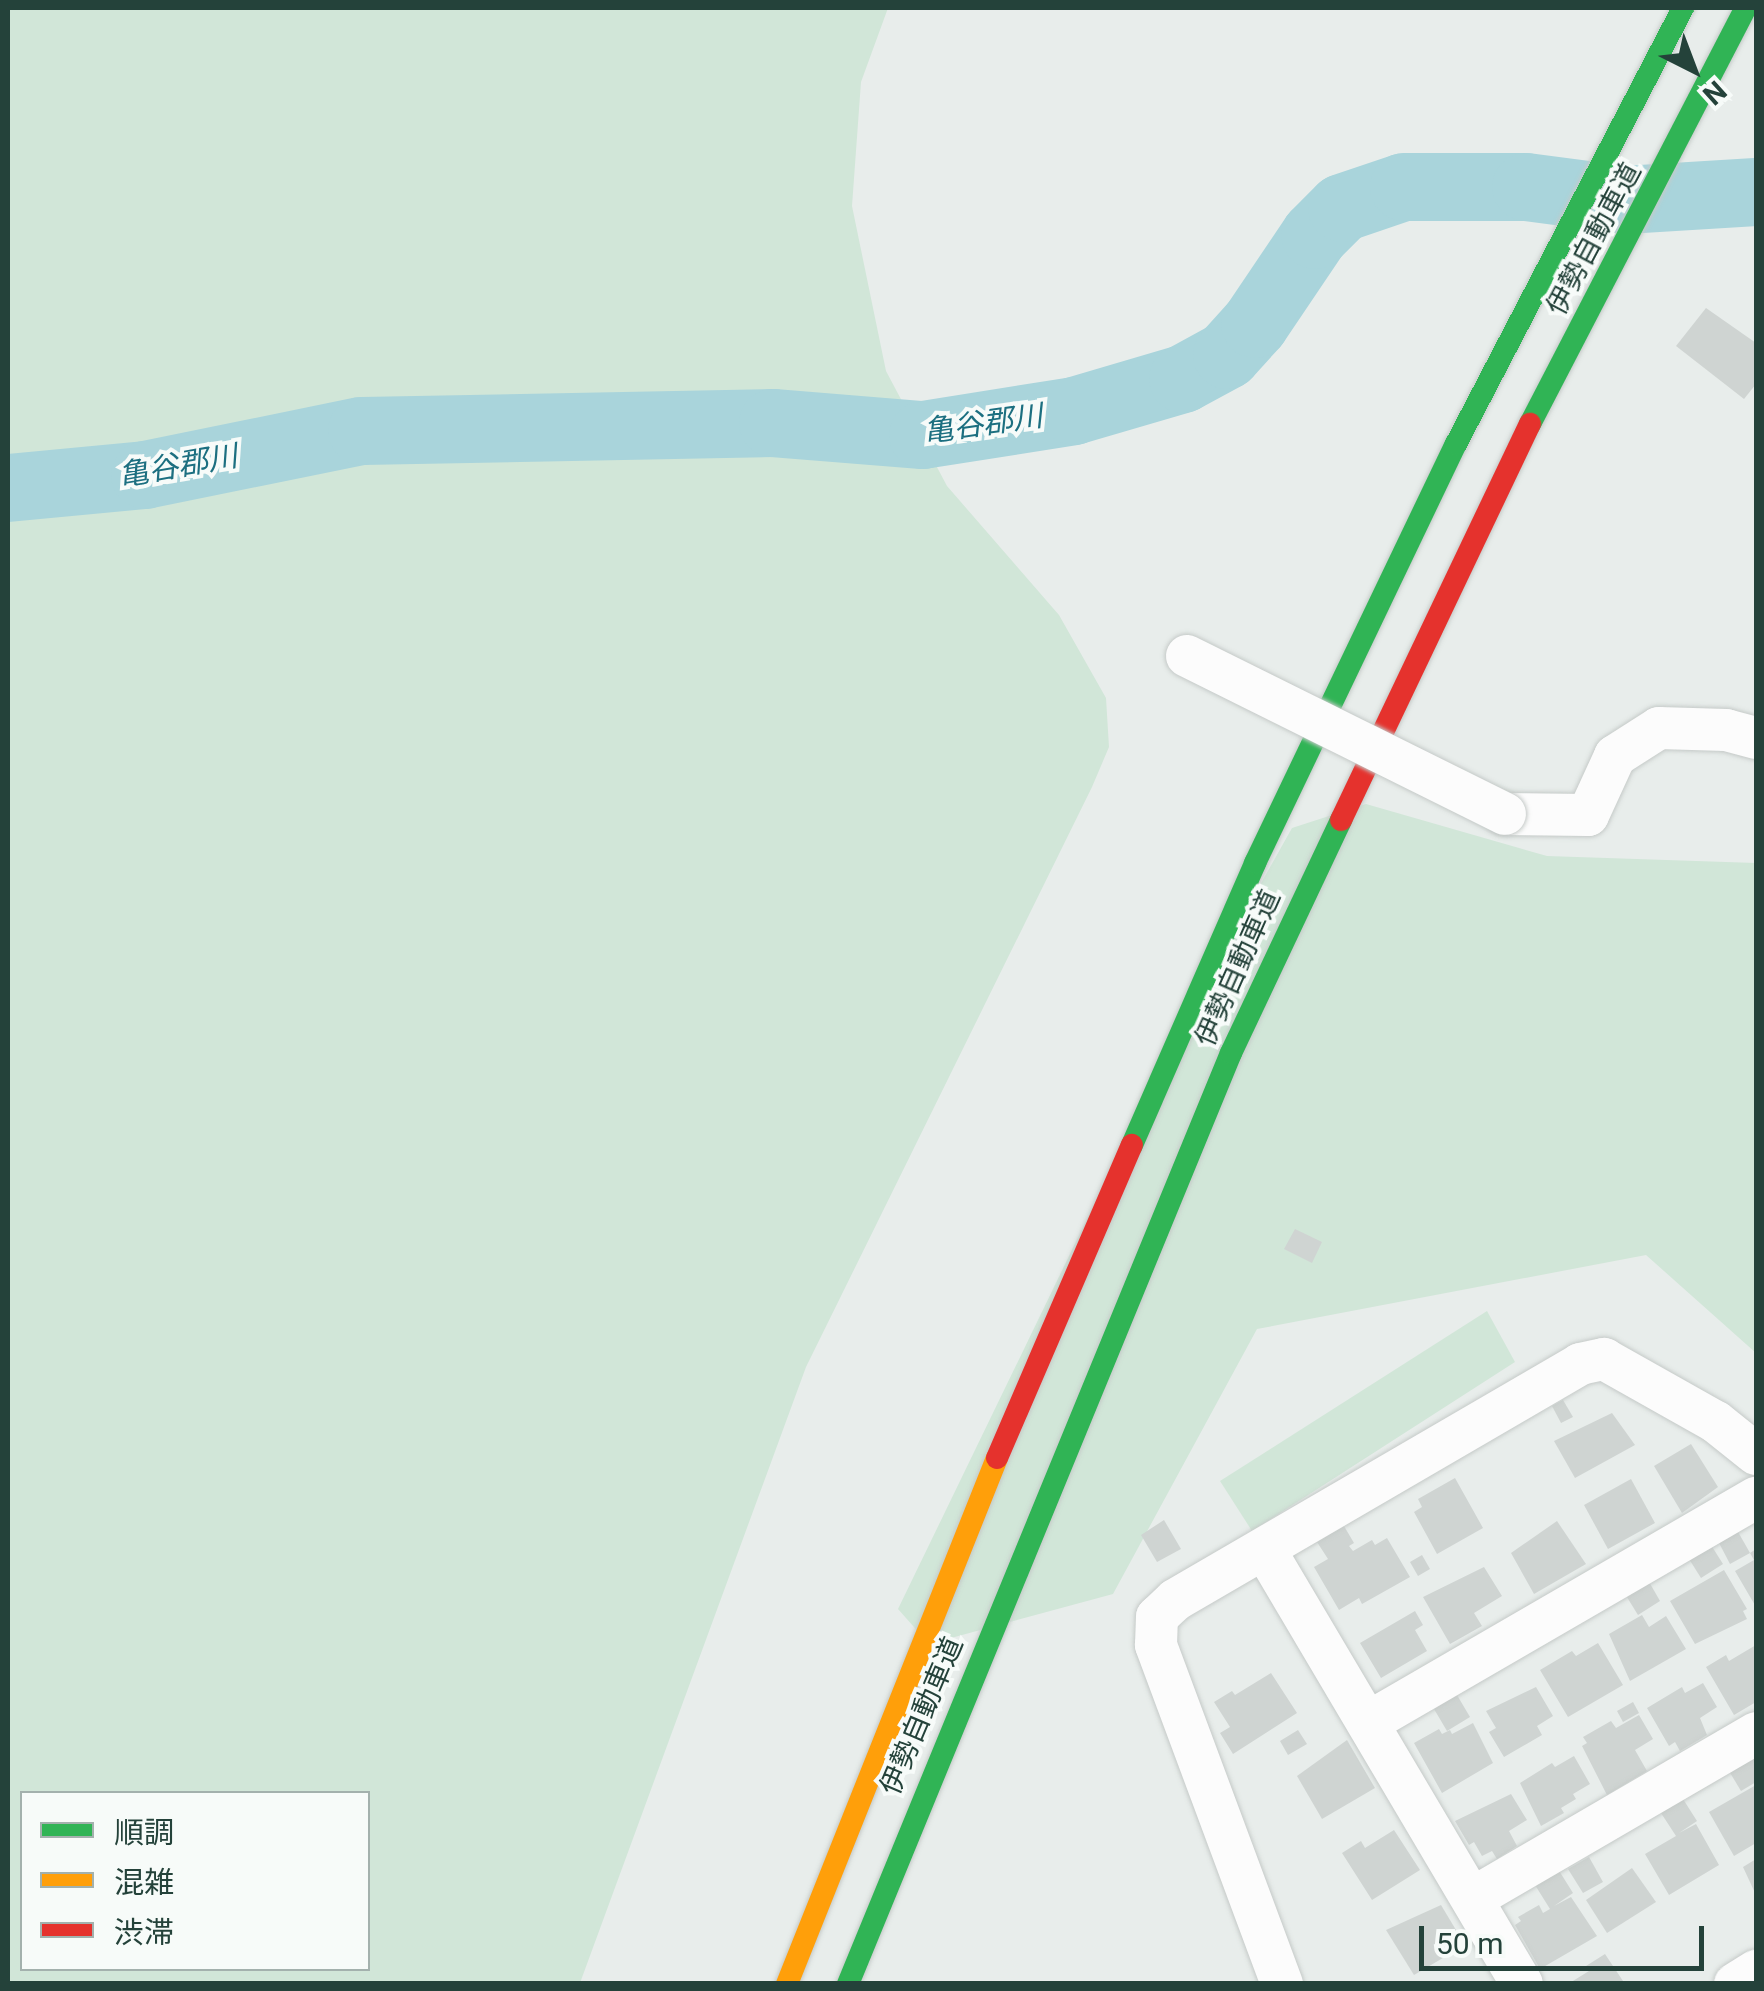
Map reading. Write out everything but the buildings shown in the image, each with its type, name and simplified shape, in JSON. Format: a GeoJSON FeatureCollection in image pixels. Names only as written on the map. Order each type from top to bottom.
{"type":"FeatureCollection","features":[{"type":"Feature","properties":{"kind":"highway","name":"伊勢自動車道"},"geometry":{"type":"LineString","coordinates":[[787,1984],[1015,1412],[1255,864],[1456,444],[1683,8]]}},
{"type":"Feature","properties":{"kind":"highway","name":"伊勢自動車道"},"geometry":{"type":"LineString","coordinates":[[848,1984],[888,1878],[1232,1053],[1504,474],[1746,8]]}},
{"type":"Feature","properties":{"kind":"street"},"geometry":{"type":"LineString","coordinates":[[1187,656],[1505,814],[1588,814],[1615,756],[1659,728],[1726,730],[1756,738]]}},
{"type":"Feature","properties":{"kind":"street"},"geometry":{"type":"LineString","coordinates":[[1282,1984],[1156,1645],[1157,1617],[1175,1600],[1580,1364],[1604,1359],[1716,1422],[1756,1454]]}},
{"type":"Feature","properties":{"kind":"street"},"geometry":{"type":"LineString","coordinates":[[1369,1722],[1756,1498]]}},
{"type":"Feature","properties":{"kind":"street"},"geometry":{"type":"LineString","coordinates":[[1264,1550],[1522,1984]]}},
{"type":"Feature","properties":{"kind":"street"},"geometry":{"type":"LineString","coordinates":[[1474,1898],[1756,1734]]}},
{"type":"Feature","properties":{"kind":"street"},"geometry":{"type":"LineString","coordinates":[[1735,1984],[1756,1971]]}},
{"type":"Feature","properties":{"kind":"green space"},"geometry":{"type":"Polygon","coordinates":[[[8,8],[888,8],[861,82],[852,206],[886,371],[947,486],[1059,615],[1106,698],[1109,747],[1092,787],[806,1367],[580,1983],[8,1983],[8,8]]]}},
{"type":"Feature","properties":{"kind":"green space"},"geometry":{"type":"Polygon","coordinates":[[[1366,804],[1547,856],[1756,863],[1756,1353],[1646,1255],[1257,1329],[1113,1594],[929,1644],[898,1609],[1178,1031],[1292,828],[1366,804]]]}},
{"type":"Feature","properties":{"kind":"green space"},"geometry":{"type":"Polygon","coordinates":[[[1487,1311],[1515,1362],[1252,1531],[1220,1481],[1487,1311]]]}},
{"type":"Feature","properties":{"kind":"waterway","name":"亀谷郡川"},"geometry":{"type":"LineString","coordinates":[[8,488],[145,475],[362,431],[773,423],[923,435],[1074,411],[1183,379],[1227,355],[1255,324],[1315,235],[1342,208],[1404,187],[1526,187],[1625,200],[1756,192]]}},
{"type":"Feature","properties":{"kind":"traffic: fast"},"geometry":{"type":"LineString","coordinates":[[1132,1145],[1255,863],[1456,444],[1683,8]]}},
{"type":"Feature","properties":{"kind":"traffic: fast"},"geometry":{"type":"LineString","coordinates":[[1530,424],[1746,8]]}},
{"type":"Feature","properties":{"kind":"traffic: fast"},"geometry":{"type":"LineString","coordinates":[[848,1984],[1231,1053],[1341,820]]}},
{"type":"Feature","properties":{"kind":"traffic: slow"},"geometry":{"type":"LineString","coordinates":[[787,1984],[997,1458]]}},
{"type":"Feature","properties":{"kind":"traffic: jam"},"geometry":{"type":"LineString","coordinates":[[1341,820],[1530,424]]}},
{"type":"Feature","properties":{"kind":"traffic: jam"},"geometry":{"type":"LineString","coordinates":[[997,1458],[1132,1145]]}}]}
